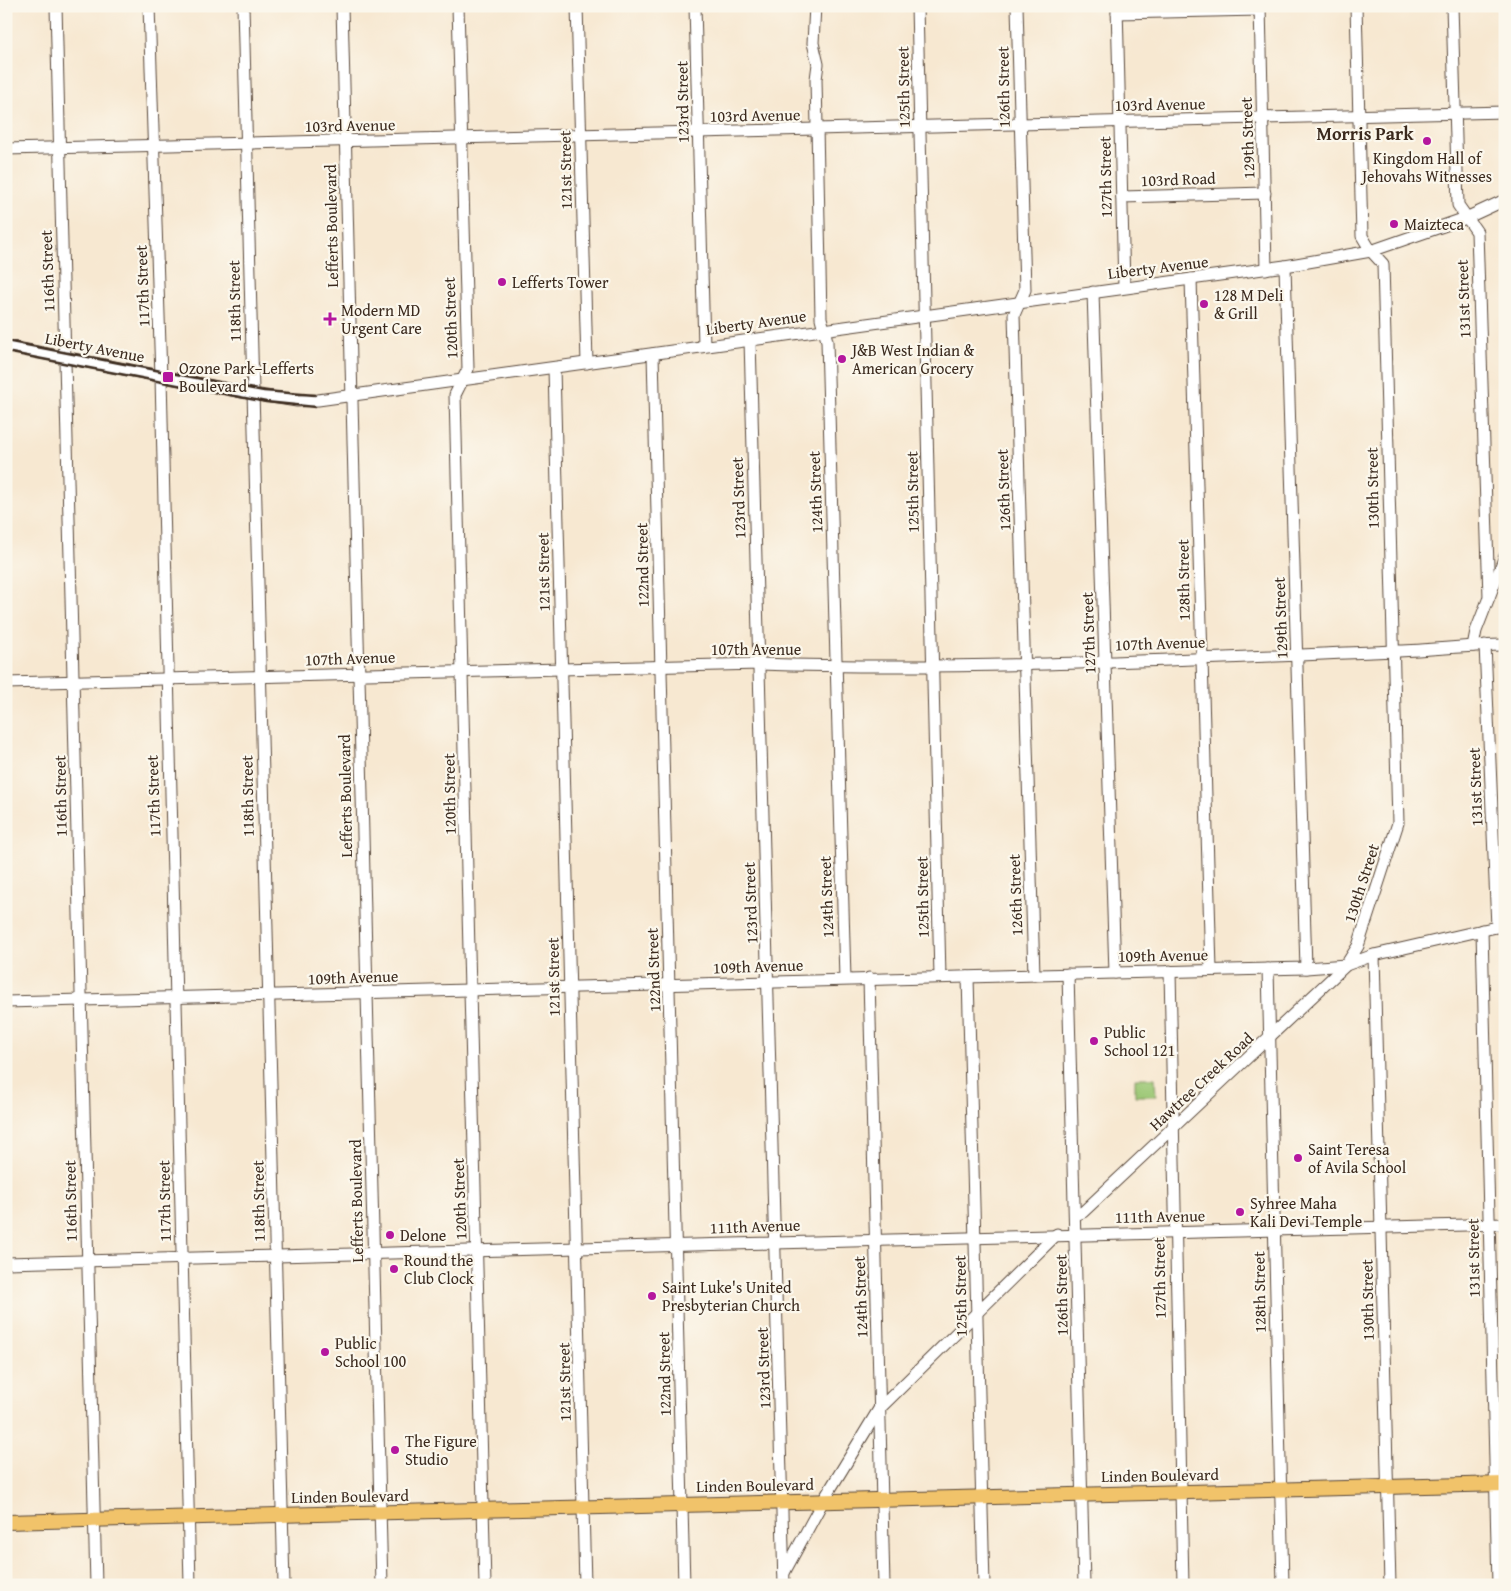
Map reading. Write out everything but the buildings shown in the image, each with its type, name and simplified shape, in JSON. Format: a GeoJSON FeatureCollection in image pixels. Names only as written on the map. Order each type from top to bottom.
{"type":"FeatureCollection","features":[{"type":"Feature","properties":{"kind":"main road","name":"Linden Boulevard"},"geometry":{"type":"LineString","coordinates":[[6,1522],[1500,1484]]}},
{"type":"Feature","properties":{"kind":"street","name":"116th Street"},"geometry":{"type":"LineString","coordinates":[[56,6],[96,1585]]}},
{"type":"Feature","properties":{"kind":"street","name":"117th Street"},"geometry":{"type":"LineString","coordinates":[[149,6],[161,377],[166,678],[190,1585]]}},
{"type":"Feature","properties":{"kind":"street","name":"118th Street"},"geometry":{"type":"LineString","coordinates":[[243,6],[284,1585]]}},
{"type":"Feature","properties":{"kind":"street","name":"Lefferts Boulevard"},"geometry":{"type":"LineString","coordinates":[[342,6],[382,1585]]}},
{"type":"Feature","properties":{"kind":"street","name":"120th Street"},"geometry":{"type":"LineString","coordinates":[[458,6],[468,369],[455,394],[485,1585]]}},
{"type":"Feature","properties":{"kind":"street","name":"121st Street"},"geometry":{"type":"LineString","coordinates":[[577,6],[587,363]]}},
{"type":"Feature","properties":{"kind":"street","name":"123rd Street"},"geometry":{"type":"LineString","coordinates":[[695,6],[704,346]]}},
{"type":"Feature","properties":{"kind":"street","name":"124th Street"},"geometry":{"type":"LineString","coordinates":[[816,6],[813,43],[818,64],[816,80],[821,318],[828,341],[845,979]]}},
{"type":"Feature","properties":{"kind":"street","name":"125th Street"},"geometry":{"type":"LineString","coordinates":[[917,6],[940,977]]}},
{"type":"Feature","properties":{"kind":"street","name":"126th Street"},"geometry":{"type":"LineString","coordinates":[[1017,6],[1025,290],[1014,315],[1034,975]]}},
{"type":"Feature","properties":{"kind":"street","name":"130th Street"},"geometry":{"type":"LineString","coordinates":[[1346,965],[1358,946],[1398,823],[1383,264],[1371,252],[1362,236],[1356,6]]}},
{"type":"Feature","properties":{"kind":"street","name":"131st Street"},"geometry":{"type":"LineString","coordinates":[[1452,6],[1458,205],[1477,232],[1489,597]]}},
{"type":"Feature","properties":{"kind":"street"},"geometry":{"type":"LineString","coordinates":[[1117,10],[1260,8]]}},
{"type":"Feature","properties":{"kind":"street","name":"129th Street"},"geometry":{"type":"LineString","coordinates":[[1260,8],[1266,269]]}},
{"type":"Feature","properties":{"kind":"street","name":"127th Street"},"geometry":{"type":"LineString","coordinates":[[1117,10],[1124,287]]}},
{"type":"Feature","properties":{"kind":"street","name":"103rd Avenue"},"geometry":{"type":"LineString","coordinates":[[6,149],[1505,112]]}},
{"type":"Feature","properties":{"kind":"street","name":"103rd Road"},"geometry":{"type":"LineString","coordinates":[[1122,197],[1265,193]]}},
{"type":"Feature","properties":{"kind":"street","name":"Liberty Avenue"},"geometry":{"type":"LineString","coordinates":[[6,346],[161,377],[297,401],[351,396],[1124,287],[1266,269],[1371,252],[1466,218],[1505,200]]}},
{"type":"Feature","properties":{"kind":"street","name":"129th Street"},"geometry":{"type":"LineString","coordinates":[[1286,266],[1306,968]]}},
{"type":"Feature","properties":{"kind":"street","name":"128th Street"},"geometry":{"type":"LineString","coordinates":[[1191,279],[1211,970]]}},
{"type":"Feature","properties":{"kind":"street","name":"127th Street"},"geometry":{"type":"LineString","coordinates":[[1093,292],[1115,973]]}},
{"type":"Feature","properties":{"kind":"street","name":"123rd Street"},"geometry":{"type":"LineString","coordinates":[[750,340],[784,1579]]}},
{"type":"Feature","properties":{"kind":"street","name":"122nd Street"},"geometry":{"type":"LineString","coordinates":[[653,354],[677,1245],[684,1585]]}},
{"type":"Feature","properties":{"kind":"street","name":"121st Street"},"geometry":{"type":"LineString","coordinates":[[554,368],[585,1585]]}},
{"type":"Feature","properties":{"kind":"street","name":"131st Street"},"geometry":{"type":"LineString","coordinates":[[1501,926],[1479,646],[1476,631],[1505,556]]}},
{"type":"Feature","properties":{"kind":"street","name":"107th Avenue"},"geometry":{"type":"LineString","coordinates":[[6,683],[759,664],[932,666],[1297,655],[1505,645]]}},
{"type":"Feature","properties":{"kind":"street","name":"109th Avenue"},"geometry":{"type":"LineString","coordinates":[[6,1002],[1306,968],[1346,965],[1374,955],[1501,926]]}},
{"type":"Feature","properties":{"kind":"street","name":"131st Street"},"geometry":{"type":"LineString","coordinates":[[1482,930],[1489,1224],[1500,1484],[1498,1585]]}},
{"type":"Feature","properties":{"kind":"street","name":"130th Street"},"geometry":{"type":"LineString","coordinates":[[1374,955],[1390,1585]]}},
{"type":"Feature","properties":{"kind":"street","name":"Hawtree Creek Road"},"geometry":{"type":"LineString","coordinates":[[1076,1215],[1083,1212],[1172,1130],[1346,965]]}},
{"type":"Feature","properties":{"kind":"street","name":"128th Street"},"geometry":{"type":"LineString","coordinates":[[1268,969],[1283,1585]]}},
{"type":"Feature","properties":{"kind":"street","name":"127th Street"},"geometry":{"type":"LineString","coordinates":[[1170,971],[1174,1232],[1183,1585]]}},
{"type":"Feature","properties":{"kind":"street","name":"126th Street"},"geometry":{"type":"LineString","coordinates":[[1068,974],[1076,1215],[1084,1585]]}},
{"type":"Feature","properties":{"kind":"street","name":"125th Street"},"geometry":{"type":"LineString","coordinates":[[968,977],[984,1585]]}},
{"type":"Feature","properties":{"kind":"street","name":"124th Street"},"geometry":{"type":"LineString","coordinates":[[869,978],[884,1585]]}},
{"type":"Feature","properties":{"kind":"street","name":"111th Avenue"},"geometry":{"type":"LineString","coordinates":[[6,1263],[975,1236],[1505,1224]]}},
{"type":"Feature","properties":{"kind":"street"},"geometry":{"type":"LineString","coordinates":[[778,1585],[784,1579],[823,1501],[879,1410],[1057,1234]]}},
{"type":"Feature","properties":{"kind":"green space"},"geometry":{"type":"Polygon","coordinates":[[[1135,1078],[1155,1078],[1156,1096],[1135,1096],[1135,1078]]]}},
{"type":"Feature","properties":{"kind":"railway"},"geometry":{"type":"LineString","coordinates":[[6,341],[264,391],[315,395]]}},
{"type":"Feature","properties":{"kind":"railway"},"geometry":{"type":"LineString","coordinates":[[6,352],[266,402],[315,407]]}},
{"type":"Feature","properties":{"kind":"place","name":"Kingdom Hall of Jehovahs Witnesses"},"geometry":{"type":"Point","coordinates":[1427,141]}},
{"type":"Feature","properties":{"kind":"place","name":"Maizteca"},"geometry":{"type":"Point","coordinates":[1394,224]}},
{"type":"Feature","properties":{"kind":"place","name":"Lefferts Tower"},"geometry":{"type":"Point","coordinates":[502,282]}},
{"type":"Feature","properties":{"kind":"place","name":"128 M Deli & Grill"},"geometry":{"type":"Point","coordinates":[1204,304]}},
{"type":"Feature","properties":{"kind":"place","name":"Modern MD Urgent Care"},"geometry":{"type":"Point","coordinates":[330,319]}},
{"type":"Feature","properties":{"kind":"place","name":"J&B West Indian & American Grocery"},"geometry":{"type":"Point","coordinates":[842,359]}},
{"type":"Feature","properties":{"kind":"place","name":"Ozone Park–Lefferts Boulevard"},"geometry":{"type":"Point","coordinates":[168,377]}},
{"type":"Feature","properties":{"kind":"place","name":"Public School 121"},"geometry":{"type":"Point","coordinates":[1094,1041]}},
{"type":"Feature","properties":{"kind":"place","name":"Saint Teresa of Avila School"},"geometry":{"type":"Point","coordinates":[1298,1158]}},
{"type":"Feature","properties":{"kind":"place","name":"Syhree Maha Kali Devi Temple"},"geometry":{"type":"Point","coordinates":[1240,1212]}},
{"type":"Feature","properties":{"kind":"place","name":"Delone"},"geometry":{"type":"Point","coordinates":[390,1235]}},
{"type":"Feature","properties":{"kind":"place","name":"Round the Club Clock"},"geometry":{"type":"Point","coordinates":[394,1269]}},
{"type":"Feature","properties":{"kind":"place","name":"Saint Luke's United Presbyterian Church"},"geometry":{"type":"Point","coordinates":[652,1296]}},
{"type":"Feature","properties":{"kind":"place","name":"Public School 100"},"geometry":{"type":"Point","coordinates":[325,1352]}},
{"type":"Feature","properties":{"kind":"place","name":"The Figure Studio"},"geometry":{"type":"Point","coordinates":[395,1450]}},
{"type":"Feature","properties":{"kind":"district","name":"Morris Park"},"geometry":{"type":"Point","coordinates":[1365,134]}}]}
